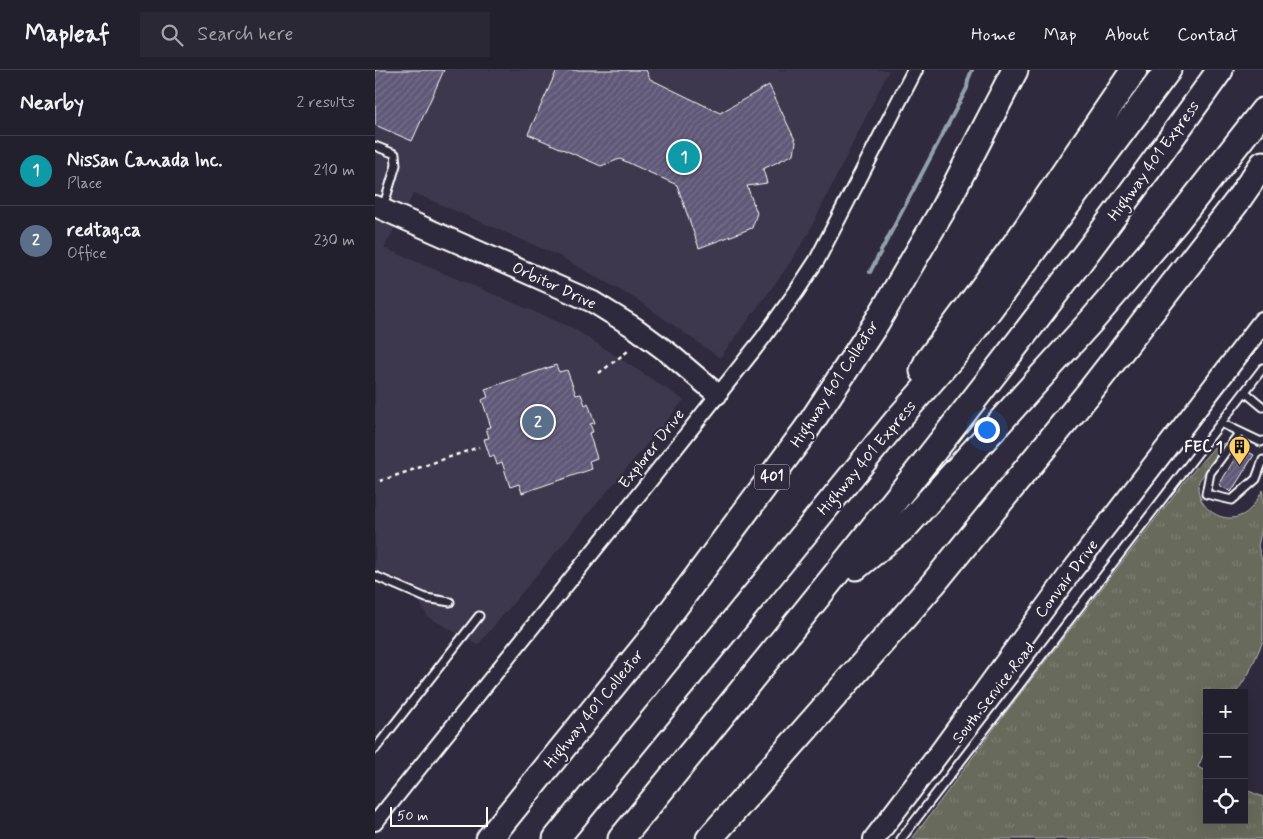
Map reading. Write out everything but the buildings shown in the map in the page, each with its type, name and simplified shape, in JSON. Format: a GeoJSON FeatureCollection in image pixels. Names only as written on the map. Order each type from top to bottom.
{"type":"FeatureCollection","features":[{"type":"Feature","properties":{"kind":"highway"},"geometry":{"type":"LineString","coordinates":[[898,419],[927,362],[1019,239],[1134,70]]}},
{"type":"Feature","properties":{"kind":"highway","name":"Highway 401 Express"},"geometry":{"type":"LineString","coordinates":[[556,839],[898,419],[962,346],[1168,70]]}},
{"type":"Feature","properties":{"kind":"highway","name":"Highway 401 Express"},"geometry":{"type":"LineString","coordinates":[[621,839],[819,597],[1032,326],[1220,70]]}},
{"type":"Feature","properties":{"kind":"highway","name":"Highway 401 Collector"},"geometry":{"type":"LineString","coordinates":[[489,839],[654,635],[806,430],[875,325],[941,214],[1014,75]]}},
{"type":"Feature","properties":{"kind":"highway"},"geometry":{"type":"LineString","coordinates":[[819,597],[906,526],[1112,297],[1176,222],[1263,111]]}},
{"type":"Feature","properties":{"kind":"highway"},"geometry":{"type":"LineString","coordinates":[[709,839],[933,584],[1087,395],[1236,203],[1263,164]]}},
{"type":"Feature","properties":{"kind":"street","name":"Explorer Drive"},"geometry":{"type":"LineString","coordinates":[[375,823],[763,338],[817,260],[915,70]]}},
{"type":"Feature","properties":{"kind":"street","name":"Orbitor Drive"},"geometry":{"type":"LineString","coordinates":[[379,207],[593,302],[635,328],[670,354],[717,394]]}},
{"type":"Feature","properties":{"kind":"street","name":"Convair Drive"},"geometry":{"type":"LineString","coordinates":[[874,839],[941,752],[1071,572],[1263,322]]}},
{"type":"Feature","properties":{"kind":"lane"},"geometry":{"type":"LineString","coordinates":[[375,146],[395,154],[396,165],[379,207]]}},
{"type":"Feature","properties":{"kind":"lane","name":"South Service Road"},"geometry":{"type":"LineString","coordinates":[[901,839],[1263,368]]}},
{"type":"Feature","properties":{"kind":"lane"},"geometry":{"type":"LineString","coordinates":[[1245,392],[1263,407]]}},
{"type":"Feature","properties":{"kind":"lane"},"geometry":{"type":"LineString","coordinates":[[1221,423],[1261,442],[1263,441]]}},
{"type":"Feature","properties":{"kind":"lane"},"geometry":{"type":"LineString","coordinates":[[1240,432],[1210,474],[1206,494],[1232,500],[1256,479],[1263,460]]}},
{"type":"Feature","properties":{"kind":"lane"},"geometry":{"type":"LineString","coordinates":[[375,576],[426,598],[450,602]]}},
{"type":"Feature","properties":{"kind":"lane"},"geometry":{"type":"LineString","coordinates":[[375,749],[479,616]]}},
{"type":"Feature","properties":{"kind":"path"},"geometry":{"type":"LineString","coordinates":[[599,373],[628,351]]}},
{"type":"Feature","properties":{"kind":"path"},"geometry":{"type":"LineString","coordinates":[[380,481],[479,447]]}},
{"type":"Feature","properties":{"kind":"shaded area"},"geometry":{"type":"Polygon","coordinates":[[[375,70],[889,70],[808,234],[788,266],[720,358],[636,299],[557,255],[414,193],[384,248],[573,328],[684,400],[478,645],[428,617],[408,583],[375,569],[375,70]]]}},
{"type":"Feature","properties":{"kind":"green space"},"geometry":{"type":"Polygon","coordinates":[[[1226,443],[1199,481],[1198,489],[1200,497],[1209,510],[1216,515],[1224,517],[1240,516],[1247,512],[1263,490],[1263,523],[1258,546],[1263,564],[1263,641],[1249,673],[1239,689],[1203,689],[1203,756],[1198,767],[1203,770],[1203,824],[1248,824],[1248,791],[1263,797],[1263,839],[912,839],[1010,707],[1185,481],[1216,445],[1226,443]]]}},
{"type":"Feature","properties":{"kind":"waterway"},"geometry":{"type":"LineString","coordinates":[[870,272],[967,88],[972,70]]}},
{"type":"Feature","properties":{"kind":"place","name":"Nissan Canada Inc."},"geometry":{"type":"Point","coordinates":[684,157]}},
{"type":"Feature","properties":{"kind":"place","name":"redtag.ca"},"geometry":{"type":"Point","coordinates":[538,422]}},
{"type":"Feature","properties":{"kind":"place","name":"FEC 1"},"geometry":{"type":"Point","coordinates":[1239,466]}}]}
